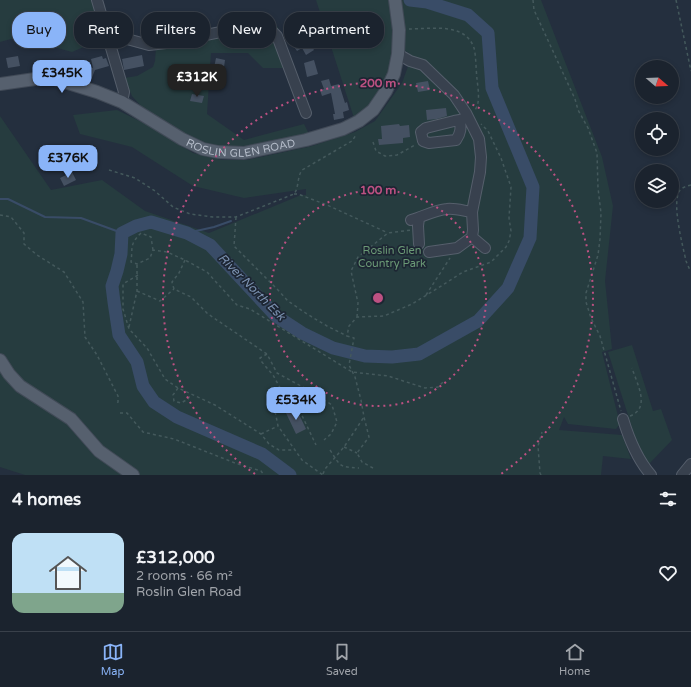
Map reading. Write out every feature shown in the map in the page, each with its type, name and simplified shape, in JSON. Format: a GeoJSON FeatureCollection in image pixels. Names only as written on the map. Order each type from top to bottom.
{"type":"FeatureCollection","features":[{"type":"Feature","properties":{"kind":"main road","name":"ROSLIN GLEN ROAD"},"geometry":{"type":"LineString","coordinates":[[0,84],[52,78],[98,92],[122,102],[182,139],[204,149],[218,152],[244,153],[306,140],[343,129],[359,121],[373,110],[386,91],[394,74],[398,54],[399,30],[395,0]]}},
{"type":"Feature","properties":{"kind":"main road"},"geometry":{"type":"LineString","coordinates":[[0,360],[9,374],[20,386],[71,419],[99,451],[133,475]]}},
{"type":"Feature","properties":{"kind":"street"},"geometry":{"type":"LineString","coordinates":[[97,0],[100,12]]}},
{"type":"Feature","properties":{"kind":"street"},"geometry":{"type":"LineString","coordinates":[[133,41],[148,46],[256,25],[268,27],[277,36],[306,113]]}},
{"type":"Feature","properties":{"kind":"street"},"geometry":{"type":"LineString","coordinates":[[111,48],[124,92],[122,102]]}},
{"type":"Feature","properties":{"kind":"street"},"geometry":{"type":"LineString","coordinates":[[398,54],[423,66],[454,94],[465,118],[479,139],[481,157],[480,172],[472,212],[472,237],[456,248],[428,252]]}},
{"type":"Feature","properties":{"kind":"street"},"geometry":{"type":"LineString","coordinates":[[465,118],[460,136],[456,140],[429,143],[423,141],[422,132],[426,128],[465,118]]}},
{"type":"Feature","properties":{"kind":"street"},"geometry":{"type":"LineString","coordinates":[[419,244],[418,226],[415,219],[447,209],[472,212]]}},
{"type":"Feature","properties":{"kind":"street"},"geometry":{"type":"LineString","coordinates":[[472,237],[485,248]]}},
{"type":"Feature","properties":{"kind":"street"},"geometry":{"type":"LineString","coordinates":[[623,419],[622,431],[645,469],[651,475]]}},
{"type":"Feature","properties":{"kind":"street"},"geometry":{"type":"LineString","coordinates":[[682,475],[691,464]]}},
{"type":"Feature","properties":{"kind":"path"},"geometry":{"type":"LineString","coordinates":[[533,0],[534,10],[575,99],[578,110],[588,128],[597,153],[600,239],[598,255],[586,293],[586,302],[591,318],[600,336],[623,419],[639,411],[641,403],[641,398],[632,368]]}},
{"type":"Feature","properties":{"kind":"path"},"geometry":{"type":"LineString","coordinates":[[676,0],[691,71]]}},
{"type":"Feature","properties":{"kind":"path"},"geometry":{"type":"LineString","coordinates":[[412,29],[449,29],[468,37],[474,49],[478,93],[477,108],[465,118]]}},
{"type":"Feature","properties":{"kind":"path"},"geometry":{"type":"LineString","coordinates":[[357,317],[384,316],[412,304],[463,272],[491,262],[506,247],[511,231],[509,218],[511,187],[501,158],[488,130],[477,119],[465,118]]}},
{"type":"Feature","properties":{"kind":"path"},"geometry":{"type":"LineString","coordinates":[[294,194],[296,192],[299,174],[302,170],[352,141],[356,135],[351,125]]}},
{"type":"Feature","properties":{"kind":"path"},"geometry":{"type":"LineString","coordinates":[[373,142],[376,151],[385,156],[397,155],[423,141]]}},
{"type":"Feature","properties":{"kind":"path"},"geometry":{"type":"LineString","coordinates":[[109,170],[134,178],[156,191],[173,207],[190,214],[213,217],[236,217],[294,194],[298,194],[327,205],[388,233],[418,230]]}},
{"type":"Feature","properties":{"kind":"path"},"geometry":{"type":"LineString","coordinates":[[691,185],[680,190],[676,203],[686,261],[691,271]]}},
{"type":"Feature","properties":{"kind":"path"},"geometry":{"type":"LineString","coordinates":[[0,215],[11,217],[24,233],[24,244],[37,255],[64,272],[83,302],[85,336],[97,355],[118,396],[118,402],[116,405]]}},
{"type":"Feature","properties":{"kind":"path"},"geometry":{"type":"LineString","coordinates":[[236,217],[234,246],[278,289],[288,301],[320,322],[354,338],[349,364],[361,400],[369,437],[357,453]]}},
{"type":"Feature","properties":{"kind":"path"},"geometry":{"type":"LineString","coordinates":[[141,233],[151,237],[153,250],[150,258],[138,264],[131,262],[131,248],[135,239],[141,233]]}},
{"type":"Feature","properties":{"kind":"path"},"geometry":{"type":"LineString","coordinates":[[347,336],[349,326],[357,317],[358,303],[351,271],[358,257],[388,233]]}},
{"type":"Feature","properties":{"kind":"path"},"geometry":{"type":"LineString","coordinates":[[426,296],[456,248]]}},
{"type":"Feature","properties":{"kind":"path"},"geometry":{"type":"LineString","coordinates":[[153,250],[167,252],[207,272],[237,305],[250,309],[352,372],[388,376],[425,388],[438,387],[443,382]]}},
{"type":"Feature","properties":{"kind":"path"},"geometry":{"type":"LineString","coordinates":[[185,260],[172,282],[174,289],[191,297],[208,314],[267,354],[277,373],[332,405],[336,422],[331,434],[324,440]]}},
{"type":"Feature","properties":{"kind":"path"},"geometry":{"type":"LineString","coordinates":[[129,329],[137,291],[138,264]]}},
{"type":"Feature","properties":{"kind":"path"},"geometry":{"type":"LineString","coordinates":[[138,275],[123,284],[123,309],[129,329],[147,348],[165,379],[178,388],[215,404],[261,434],[269,444],[279,450],[295,450]]}},
{"type":"Feature","properties":{"kind":"path"},"geometry":{"type":"LineString","coordinates":[[137,291],[160,301],[174,289]]}},
{"type":"Feature","properties":{"kind":"path"},"geometry":{"type":"LineString","coordinates":[[267,354],[260,358],[261,361],[273,375],[284,395],[271,402],[275,410],[278,426],[302,460],[323,475],[325,469],[344,447],[364,417]]}},
{"type":"Feature","properties":{"kind":"path"},"geometry":{"type":"LineString","coordinates":[[273,375],[277,373]]}},
{"type":"Feature","properties":{"kind":"path"},"geometry":{"type":"LineString","coordinates":[[178,388],[173,395],[174,400],[181,403],[188,399],[191,393]]}},
{"type":"Feature","properties":{"kind":"path"},"geometry":{"type":"LineString","coordinates":[[297,405],[316,445]]}},
{"type":"Feature","properties":{"kind":"path"},"geometry":{"type":"LineString","coordinates":[[120,413],[127,413],[143,432],[174,439],[235,463],[261,471],[264,475]]}},
{"type":"Feature","properties":{"kind":"path"},"geometry":{"type":"LineString","coordinates":[[261,434],[278,426]]}},
{"type":"Feature","properties":{"kind":"path"},"geometry":{"type":"LineString","coordinates":[[541,475],[538,446],[542,432]]}},
{"type":"Feature","properties":{"kind":"path"},"geometry":{"type":"LineString","coordinates":[[344,447],[357,453],[362,462],[374,468]]}},
{"type":"Feature","properties":{"kind":"path"},"geometry":{"type":"LineString","coordinates":[[330,450],[340,465],[359,468]]}},
{"type":"Feature","properties":{"kind":"green space"},"geometry":{"type":"Polygon","coordinates":[[[0,0],[91,0],[94,12],[74,12],[74,48],[81,48],[72,52],[58,48],[66,48],[66,12],[12,12],[12,39],[0,42],[0,0]]]}},
{"type":"Feature","properties":{"kind":"green space","name":"Roslin Glen Country Park"},"geometry":{"type":"Polygon","coordinates":[[[316,0],[389,0],[392,21],[400,0],[541,0],[602,157],[613,206],[605,281],[612,349],[602,352],[620,424],[616,429],[568,424],[564,417],[559,430],[622,435],[631,459],[603,456],[601,475],[25,475],[0,467],[0,116],[51,190],[102,180],[145,211],[209,233],[301,195],[306,195],[306,189],[244,198],[193,186],[132,147],[80,134],[73,115],[117,110],[150,126],[193,153],[222,160],[247,160],[312,146],[355,132],[375,121],[402,83],[410,61],[409,53],[402,49],[370,107],[354,118],[331,48],[384,48],[384,12],[320,12],[316,0]]]}},
{"type":"Feature","properties":{"kind":"green space"},"geometry":{"type":"Polygon","coordinates":[[[218,26],[218,48],[276,48],[276,26],[278,27],[281,48],[287,68],[263,68],[248,53],[211,53],[207,114],[244,140],[304,124],[309,134],[244,149],[219,149],[183,135],[141,106],[132,96],[124,78],[137,76],[153,67],[156,48],[210,48],[210,31],[218,26]]]}},
{"type":"Feature","properties":{"kind":"green space"},"geometry":{"type":"Polygon","coordinates":[[[632,345],[653,411],[661,409],[672,440],[649,464],[639,450],[608,352],[632,345]]]}},
{"type":"Feature","properties":{"kind":"building"},"geometry":{"type":"Polygon","coordinates":[[[295,48],[302,48],[297,51],[295,48]]]}},
{"type":"Feature","properties":{"kind":"building"},"geometry":{"type":"Polygon","coordinates":[[[302,48],[313,48],[314,50],[306,55],[302,48]]]}},
{"type":"Feature","properties":{"kind":"building"},"geometry":{"type":"Polygon","coordinates":[[[142,55],[144,66],[124,70],[122,59],[142,55]]]}},
{"type":"Feature","properties":{"kind":"building"},"geometry":{"type":"Polygon","coordinates":[[[18,56],[20,66],[8,68],[6,58],[18,56]]]}},
{"type":"Feature","properties":{"kind":"building"},"geometry":{"type":"Polygon","coordinates":[[[102,56],[103,59],[106,58],[109,66],[95,70],[91,80],[76,75],[80,64],[93,68],[91,59],[102,56]]]}},
{"type":"Feature","properties":{"kind":"building"},"geometry":{"type":"Polygon","coordinates":[[[216,58],[225,60],[223,74],[213,73],[216,58]]]}},
{"type":"Feature","properties":{"kind":"building"},"geometry":{"type":"Polygon","coordinates":[[[314,60],[318,74],[307,77],[304,63],[314,60]]]}},
{"type":"Feature","properties":{"kind":"building"},"geometry":{"type":"Polygon","coordinates":[[[329,79],[331,86],[339,84],[345,103],[347,102],[349,110],[343,112],[344,118],[334,120],[333,114],[335,114],[331,93],[322,96],[320,90],[324,89],[321,81],[329,79]]]}},
{"type":"Feature","properties":{"kind":"building"},"geometry":{"type":"Polygon","coordinates":[[[428,81],[430,90],[418,92],[416,83],[428,81]]]}},
{"type":"Feature","properties":{"kind":"building"},"geometry":{"type":"Polygon","coordinates":[[[192,94],[204,96],[202,103],[190,101],[192,94]]]}},
{"type":"Feature","properties":{"kind":"building"},"geometry":{"type":"Polygon","coordinates":[[[446,108],[447,116],[427,120],[426,110],[446,108]]]}},
{"type":"Feature","properties":{"kind":"building"},"geometry":{"type":"Polygon","coordinates":[[[399,124],[400,126],[409,125],[410,137],[403,138],[403,143],[379,145],[378,139],[382,139],[381,126],[399,124]]]}},
{"type":"Feature","properties":{"kind":"building"},"geometry":{"type":"Polygon","coordinates":[[[72,172],[76,180],[64,186],[60,178],[72,172]]]}},
{"type":"Feature","properties":{"kind":"building"},"geometry":{"type":"Polygon","coordinates":[[[296,408],[306,429],[296,434],[286,413],[296,408]]]}},
{"type":"Feature","properties":{"kind":"waterway","name":"River North Esk"},"geometry":{"type":"LineString","coordinates":[[290,475],[262,454],[177,417],[154,402],[143,386],[137,362],[119,335],[112,286],[121,254],[122,233],[136,226],[151,222],[187,233],[210,245],[276,316],[302,333],[333,348],[365,356],[392,357],[419,354],[478,321],[508,288],[530,238],[533,187],[492,88],[488,33],[468,15],[427,2],[410,0]]}},
{"type":"Feature","properties":{"kind":"waterway"},"geometry":{"type":"LineString","coordinates":[[0,199],[8,199],[45,217],[81,218],[122,233]]}},
{"type":"Feature","properties":{"kind":"waterway"},"geometry":{"type":"LineString","coordinates":[[187,233],[214,227],[231,221]]}}]}
